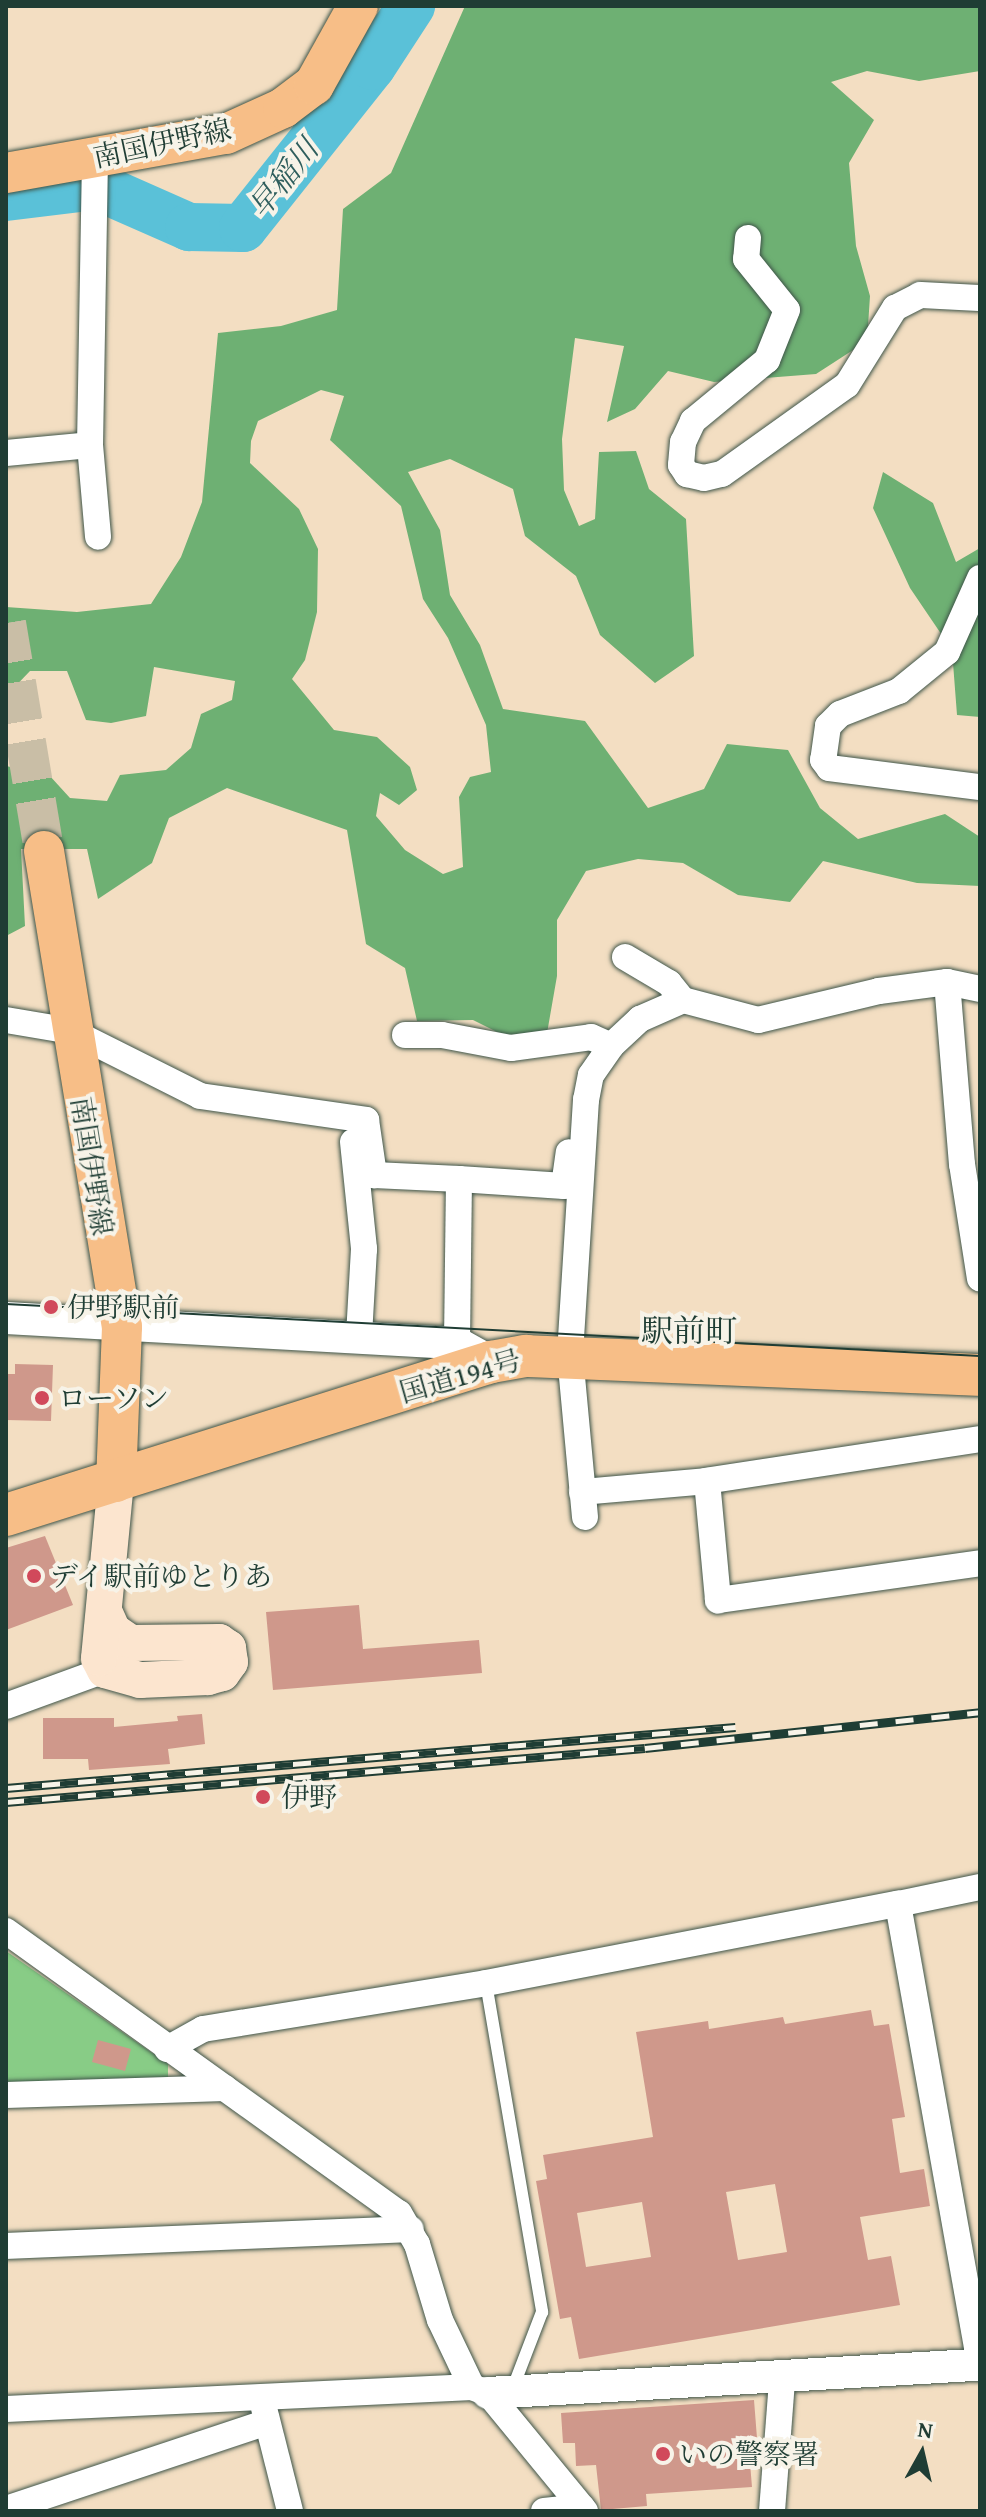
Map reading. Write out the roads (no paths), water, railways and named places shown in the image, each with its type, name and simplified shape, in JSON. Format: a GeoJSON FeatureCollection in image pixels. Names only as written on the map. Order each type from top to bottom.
{"type":"FeatureCollection","features":[{"type":"Feature","properties":{"kind":"highway","name":"国道194号"},"geometry":{"type":"LineString","coordinates":[[6,1515],[116,1482],[474,1352],[980,1375]]}},
{"type":"Feature","properties":{"kind":"main road","name":"南国伊野線"},"geometry":{"type":"LineString","coordinates":[[6,173],[226,134],[283,108],[314,85],[358,6]]}},
{"type":"Feature","properties":{"kind":"main road","name":"南国伊野線"},"geometry":{"type":"LineString","coordinates":[[44,851],[71,1031],[122,1327],[116,1482]]}},
{"type":"Feature","properties":{"kind":"main road"},"geometry":{"type":"LineString","coordinates":[[104,1611],[113,1631],[131,1643],[219,1642],[228,1648],[230,1662],[222,1673],[208,1677],[140,1680],[105,1670],[99,1658],[116,1482]]}},
{"type":"Feature","properties":{"kind":"street"},"geometry":{"type":"LineString","coordinates":[[95,159],[90,445],[98,537]]}},
{"type":"Feature","properties":{"kind":"street"},"geometry":{"type":"LineString","coordinates":[[748,238],[746,259],[787,310],[767,360],[693,421],[683,442],[681,465],[687,474],[704,478],[722,474],[847,385],[895,308],[920,295],[980,298]]}},
{"type":"Feature","properties":{"kind":"street"},"geometry":{"type":"LineString","coordinates":[[6,453],[90,445]]}},
{"type":"Feature","properties":{"kind":"street"},"geometry":{"type":"LineString","coordinates":[[980,578],[947,652],[899,691],[840,714],[828,726],[823,760],[829,768],[980,787]]}},
{"type":"Feature","properties":{"kind":"street"},"geometry":{"type":"LineString","coordinates":[[625,957],[669,983],[683,1000]]}},
{"type":"Feature","properties":{"kind":"street"},"geometry":{"type":"LineString","coordinates":[[947,982],[971,1165],[980,1279]]}},
{"type":"Feature","properties":{"kind":"street"},"geometry":{"type":"LineString","coordinates":[[980,989],[947,982],[879,991],[758,1020],[683,1000],[653,1011],[611,1046],[591,1075],[586,1100],[570,1354],[584,1505],[707,1481],[980,1439]]}},
{"type":"Feature","properties":{"kind":"street"},"geometry":{"type":"LineString","coordinates":[[6,1020],[71,1031],[200,1096],[366,1120],[374,1175],[564,1186],[574,1123],[586,1100]]}},
{"type":"Feature","properties":{"kind":"street"},"geometry":{"type":"LineString","coordinates":[[405,1035],[442,1035],[511,1048],[591,1037],[611,1046]]}},
{"type":"Feature","properties":{"kind":"street"},"geometry":{"type":"LineString","coordinates":[[356,1119],[353,1169],[364,1249],[359,1336]]}},
{"type":"Feature","properties":{"kind":"street"},"geometry":{"type":"LineString","coordinates":[[6,1318],[122,1327],[359,1336],[474,1352],[459,1179]]}},
{"type":"Feature","properties":{"kind":"street"},"geometry":{"type":"LineString","coordinates":[[707,1481],[718,1600],[980,1563]]}},
{"type":"Feature","properties":{"kind":"street"},"geometry":{"type":"LineString","coordinates":[[6,1706],[105,1670]]}},
{"type":"Feature","properties":{"kind":"street"},"geometry":{"type":"LineString","coordinates":[[167,2049],[203,2029],[486,1983],[980,1887]]}},
{"type":"Feature","properties":{"kind":"street"},"geometry":{"type":"LineString","coordinates":[[6,2409],[264,2412],[490,2391],[782,2380],[980,2365],[898,1904]]}},
{"type":"Feature","properties":{"kind":"street"},"geometry":{"type":"LineString","coordinates":[[6,1931],[399,2213],[411,2229],[440,2320],[490,2391],[584,2509]]}},
{"type":"Feature","properties":{"kind":"street"},"geometry":{"type":"LineString","coordinates":[[6,2095],[225,2088]]}},
{"type":"Feature","properties":{"kind":"street"},"geometry":{"type":"LineString","coordinates":[[6,2246],[411,2229]]}},
{"type":"Feature","properties":{"kind":"street"},"geometry":{"type":"LineString","coordinates":[[782,2380],[772,2511],[783,2511]]}},
{"type":"Feature","properties":{"kind":"street"},"geometry":{"type":"LineString","coordinates":[[6,2509],[264,2412]]}},
{"type":"Feature","properties":{"kind":"street"},"geometry":{"type":"LineString","coordinates":[[264,2412],[290,2511]]}},
{"type":"Feature","properties":{"kind":"street"},"geometry":{"type":"LineString","coordinates":[[544,2511],[584,2509]]}},
{"type":"Feature","properties":{"kind":"lane"},"geometry":{"type":"LineString","coordinates":[[486,1983],[542,2312],[490,2391]]}},
{"type":"Feature","properties":{"kind":"waterway","name":"早稲川"},"geometry":{"type":"LineString","coordinates":[[6,197],[96,186],[189,227],[243,228],[372,66],[411,6]]}},
{"type":"Feature","properties":{"kind":"tunnel"},"geometry":{"type":"LineString","coordinates":[[6,623],[44,851]]}},
{"type":"Feature","properties":{"kind":"tram line"},"geometry":{"type":"LineString","coordinates":[[6,1304],[980,1356]]}},
{"type":"Feature","properties":{"kind":"railway"},"geometry":{"type":"LineString","coordinates":[[6,1802],[645,1748],[980,1712]]}},
{"type":"Feature","properties":{"kind":"railway"},"geometry":{"type":"LineString","coordinates":[[6,1788],[735,1727]]}},
{"type":"Feature","properties":{"kind":"place","name":"伊野駅前"},"geometry":{"type":"Point","coordinates":[51,1307]}},
{"type":"Feature","properties":{"kind":"place","name":"ローソン"},"geometry":{"type":"Point","coordinates":[42,1398]}},
{"type":"Feature","properties":{"kind":"place","name":"デイ駅前ゆとりあ"},"geometry":{"type":"Point","coordinates":[34,1576]}},
{"type":"Feature","properties":{"kind":"place","name":"伊野"},"geometry":{"type":"Point","coordinates":[263,1797]}},
{"type":"Feature","properties":{"kind":"place","name":"いの警察署"},"geometry":{"type":"Point","coordinates":[663,2454]}},
{"type":"Feature","properties":{"kind":"district","name":"駅前町"},"geometry":{"type":"Point","coordinates":[689,1331]}}]}
